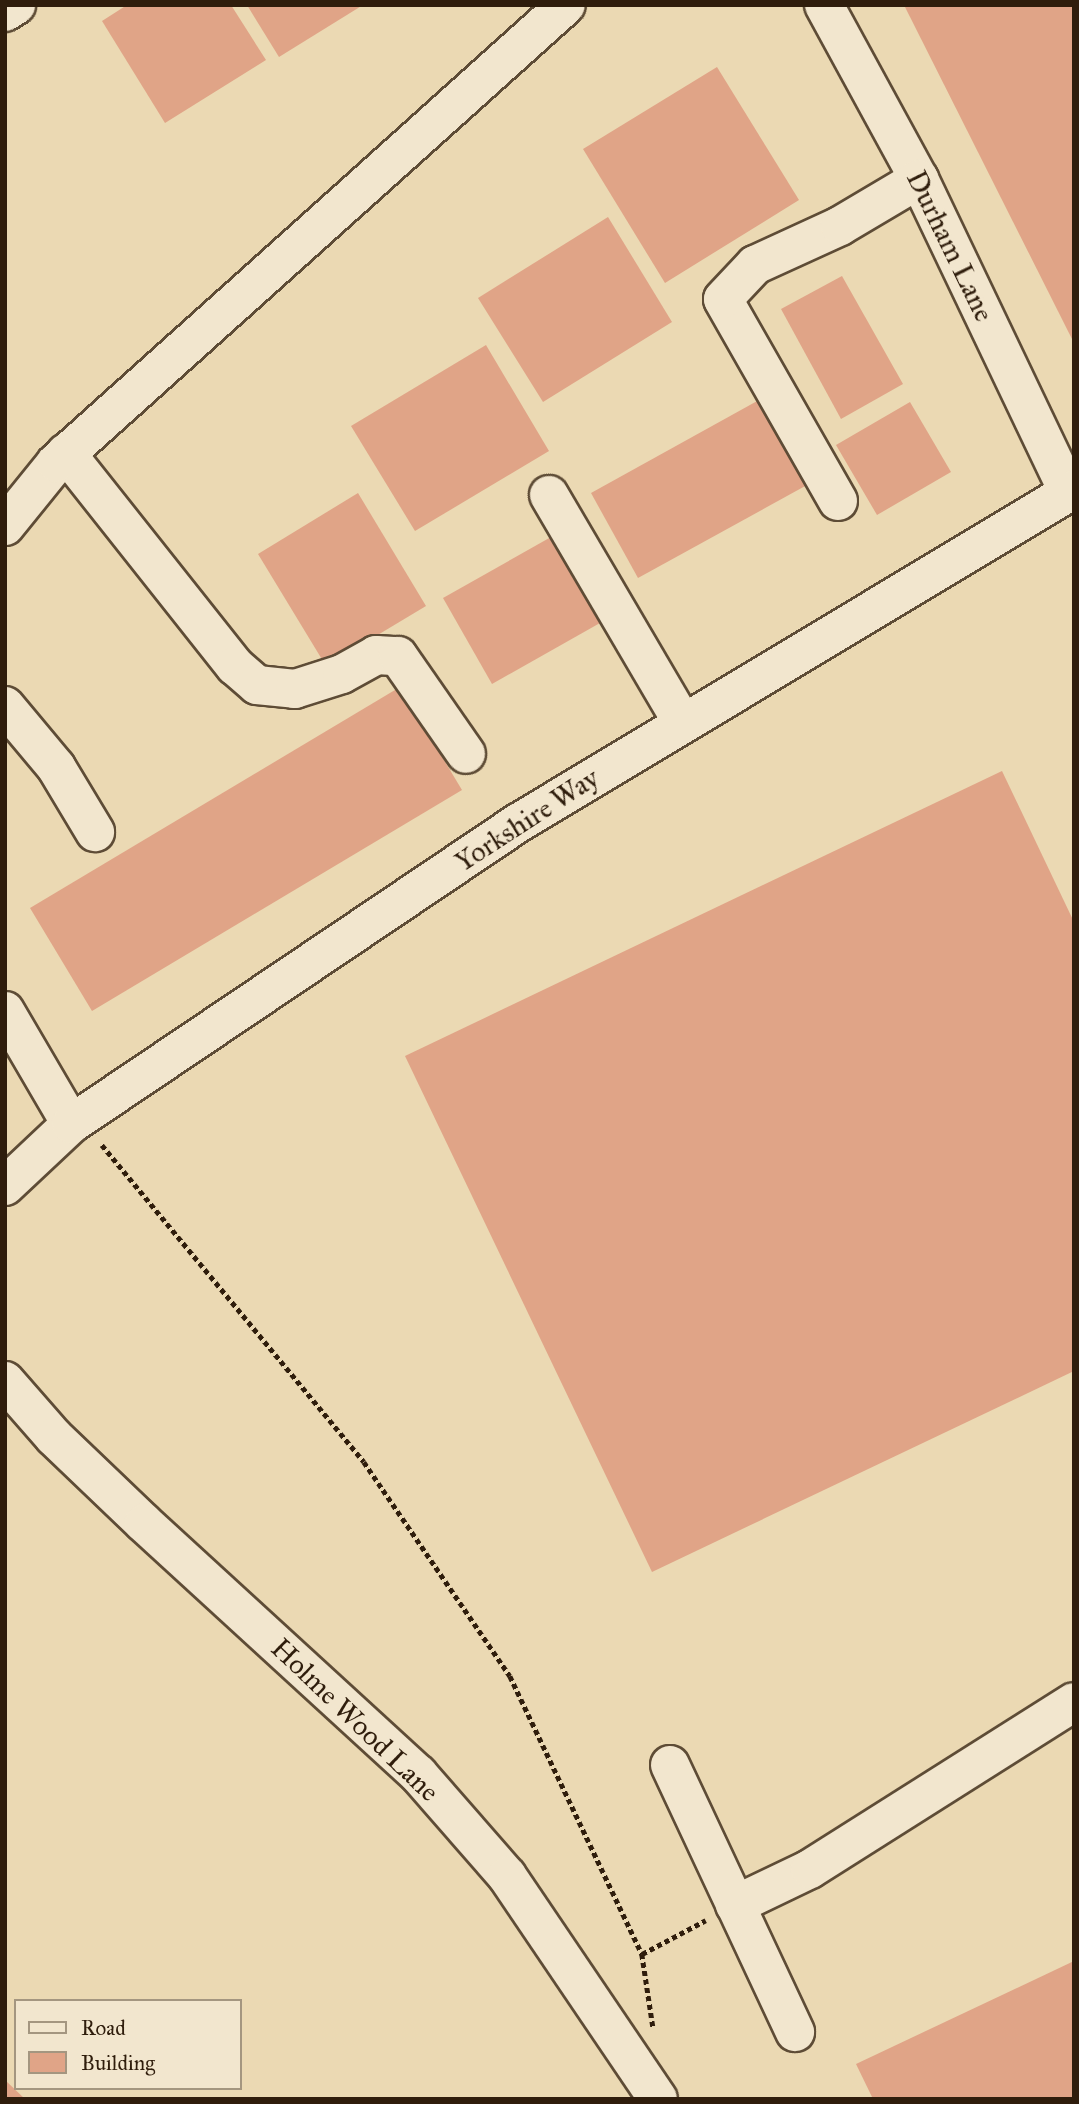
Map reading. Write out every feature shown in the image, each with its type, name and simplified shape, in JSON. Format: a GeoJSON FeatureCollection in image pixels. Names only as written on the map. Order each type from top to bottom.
{"type":"FeatureCollection","features":[{"type":"Feature","properties":{"kind":"street"},"geometry":{"type":"LineString","coordinates":[[5,12],[16,5]]}},
{"type":"Feature","properties":{"kind":"street"},"geometry":{"type":"LineString","coordinates":[[5,526],[66,453],[566,5]]}},
{"type":"Feature","properties":{"kind":"street","name":"Durham Lane"},"geometry":{"type":"LineString","coordinates":[[824,5],[919,179],[1071,490]]}},
{"type":"Feature","properties":{"kind":"street"},"geometry":{"type":"LineString","coordinates":[[838,501],[723,299],[755,265],[839,226],[919,179]]}},
{"type":"Feature","properties":{"kind":"street"},"geometry":{"type":"LineString","coordinates":[[66,453],[235,666],[257,685],[295,689],[342,674],[376,655],[398,656],[466,754]]}},
{"type":"Feature","properties":{"kind":"street","name":"Yorkshire Way"},"geometry":{"type":"LineString","coordinates":[[5,1186],[71,1124],[518,823],[1071,490]]}},
{"type":"Feature","properties":{"kind":"street"},"geometry":{"type":"LineString","coordinates":[[550,495],[683,723]]}},
{"type":"Feature","properties":{"kind":"street"},"geometry":{"type":"LineString","coordinates":[[5,706],[56,767],[94,832]]}},
{"type":"Feature","properties":{"kind":"street"},"geometry":{"type":"LineString","coordinates":[[5,1011],[71,1124]]}},
{"type":"Feature","properties":{"kind":"street","name":"Holme Wood Lane"},"geometry":{"type":"LineString","coordinates":[[5,1381],[54,1437],[144,1523],[418,1774],[507,1876],[638,2063],[657,2099]]}},
{"type":"Feature","properties":{"kind":"street"},"geometry":{"type":"LineString","coordinates":[[735,1905],[810,1869],[1074,1702]]}},
{"type":"Feature","properties":{"kind":"street"},"geometry":{"type":"LineString","coordinates":[[670,1765],[795,2032]]}},
{"type":"Feature","properties":{"kind":"path"},"geometry":{"type":"LineString","coordinates":[[71,1124],[109,1149],[380,1485],[510,1676],[642,1954],[654,2043],[638,2063]]}},
{"type":"Feature","properties":{"kind":"path"},"geometry":{"type":"LineString","coordinates":[[642,1954],[735,1905]]}},
{"type":"Feature","properties":{"kind":"building"},"geometry":{"type":"Polygon","coordinates":[[[127,5],[231,5],[266,60],[165,123],[102,21],[127,5]]]}},
{"type":"Feature","properties":{"kind":"building"},"geometry":{"type":"Polygon","coordinates":[[[247,5],[363,5],[279,57],[247,5]]]}},
{"type":"Feature","properties":{"kind":"building"},"geometry":{"type":"Polygon","coordinates":[[[904,5],[1074,5],[1074,343],[904,5]]]}},
{"type":"Feature","properties":{"kind":"building"},"geometry":{"type":"Polygon","coordinates":[[[717,67],[799,200],[665,283],[583,149],[717,67]]]}},
{"type":"Feature","properties":{"kind":"building"},"geometry":{"type":"Polygon","coordinates":[[[608,217],[672,322],[543,402],[478,298],[608,217]]]}},
{"type":"Feature","properties":{"kind":"building"},"geometry":{"type":"Polygon","coordinates":[[[842,276],[903,384],[841,419],[781,309],[842,276]]]}},
{"type":"Feature","properties":{"kind":"building"},"geometry":{"type":"Polygon","coordinates":[[[486,345],[549,451],[415,531],[351,426],[486,345]]]}},
{"type":"Feature","properties":{"kind":"building"},"geometry":{"type":"Polygon","coordinates":[[[759,400],[807,485],[638,578],[591,493],[759,400]]]}},
{"type":"Feature","properties":{"kind":"building"},"geometry":{"type":"Polygon","coordinates":[[[910,402],[951,472],[877,515],[836,445],[910,402]]]}},
{"type":"Feature","properties":{"kind":"building"},"geometry":{"type":"Polygon","coordinates":[[[358,493],[426,606],[326,666],[258,554],[358,493]]]}},
{"type":"Feature","properties":{"kind":"building"},"geometry":{"type":"Polygon","coordinates":[[[551,537],[600,623],[492,684],[443,598],[551,537]]]}},
{"type":"Feature","properties":{"kind":"building"},"geometry":{"type":"Polygon","coordinates":[[[400,687],[462,790],[92,1011],[30,908],[400,687]]]}},
{"type":"Feature","properties":{"kind":"building"},"geometry":{"type":"Polygon","coordinates":[[[1002,771],[1074,922],[1074,1371],[652,1572],[405,1056],[1002,771]]]}},
{"type":"Feature","properties":{"kind":"building"},"geometry":{"type":"Polygon","coordinates":[[[1074,1961],[1074,2099],[873,2099],[856,2064],[1074,1961]]]}},
{"type":"Feature","properties":{"kind":"building"},"geometry":{"type":"Polygon","coordinates":[[[5,2080],[25,2099],[5,2099],[5,2080]]]}}]}
